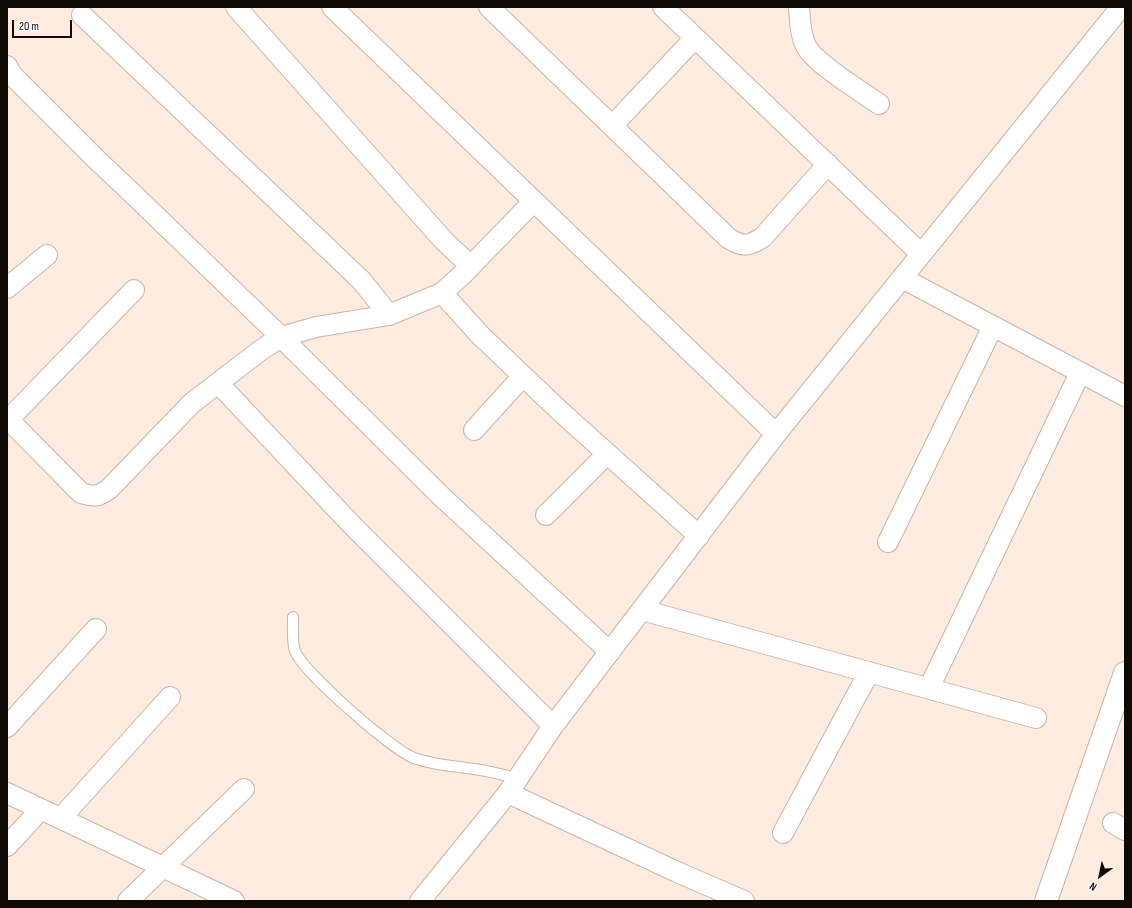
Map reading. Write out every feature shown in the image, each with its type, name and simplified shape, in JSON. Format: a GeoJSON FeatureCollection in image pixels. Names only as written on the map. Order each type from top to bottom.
{"type":"FeatureCollection","features":[{"type":"Feature","properties":{"kind":"main road"},"geometry":{"type":"LineString","coordinates":[[1046,901],[1125,673]]}},
{"type":"Feature","properties":{"kind":"street"},"geometry":{"type":"LineString","coordinates":[[236,7],[445,242],[471,266]]}},
{"type":"Feature","properties":{"kind":"street"},"geometry":{"type":"LineString","coordinates":[[332,7],[776,434]]}},
{"type":"Feature","properties":{"kind":"street"},"geometry":{"type":"LineString","coordinates":[[489,7],[728,238],[739,245],[752,244],[763,237],[828,164]]}},
{"type":"Feature","properties":{"kind":"street"},"geometry":{"type":"LineString","coordinates":[[663,7],[922,254]]}},
{"type":"Feature","properties":{"kind":"street"},"geometry":{"type":"LineString","coordinates":[[798,7],[800,30],[806,48],[821,63],[879,104]]}},
{"type":"Feature","properties":{"kind":"street"},"geometry":{"type":"LineString","coordinates":[[420,901],[513,785],[553,726],[776,434],[1122,7]]}},
{"type":"Feature","properties":{"kind":"street"},"geometry":{"type":"LineString","coordinates":[[82,15],[362,281],[389,315]]}},
{"type":"Feature","properties":{"kind":"street"},"geometry":{"type":"LineString","coordinates":[[612,126],[695,38]]}},
{"type":"Feature","properties":{"kind":"street"},"geometry":{"type":"LineString","coordinates":[[7,66],[12,74],[87,151],[281,337],[444,498],[610,652]]}},
{"type":"Feature","properties":{"kind":"street"},"geometry":{"type":"LineString","coordinates":[[134,290],[8,420],[81,493],[90,496],[99,496],[109,489],[192,403],[261,350],[281,337],[316,327],[389,315],[442,292],[471,266],[534,201]]}},
{"type":"Feature","properties":{"kind":"street"},"geometry":{"type":"LineString","coordinates":[[7,288],[47,255]]}},
{"type":"Feature","properties":{"kind":"street"},"geometry":{"type":"LineString","coordinates":[[902,278],[1125,396]]}},
{"type":"Feature","properties":{"kind":"street"},"geometry":{"type":"LineString","coordinates":[[442,292],[481,336],[523,376],[607,454],[699,536]]}},
{"type":"Feature","properties":{"kind":"street"},"geometry":{"type":"LineString","coordinates":[[888,542],[992,326]]}},
{"type":"Feature","properties":{"kind":"street"},"geometry":{"type":"LineString","coordinates":[[928,688],[1080,373]]}},
{"type":"Feature","properties":{"kind":"street"},"geometry":{"type":"LineString","coordinates":[[474,430],[523,376]]}},
{"type":"Feature","properties":{"kind":"street"},"geometry":{"type":"LineString","coordinates":[[218,382],[350,523],[553,726]]}},
{"type":"Feature","properties":{"kind":"street"},"geometry":{"type":"LineString","coordinates":[[546,515],[607,454]]}},
{"type":"Feature","properties":{"kind":"street"},"geometry":{"type":"LineString","coordinates":[[642,610],[1036,718]]}},
{"type":"Feature","properties":{"kind":"street"},"geometry":{"type":"LineString","coordinates":[[7,728],[96,629]]}},
{"type":"Feature","properties":{"kind":"street"},"geometry":{"type":"LineString","coordinates":[[783,833],[869,672]]}},
{"type":"Feature","properties":{"kind":"street"},"geometry":{"type":"LineString","coordinates":[[61,818],[170,698]]}},
{"type":"Feature","properties":{"kind":"street"},"geometry":{"type":"LineString","coordinates":[[513,785],[670,868],[744,901]]}},
{"type":"Feature","properties":{"kind":"street"},"geometry":{"type":"LineString","coordinates":[[128,901],[244,789]]}},
{"type":"Feature","properties":{"kind":"street"},"geometry":{"type":"LineString","coordinates":[[7,792],[234,901]]}},
{"type":"Feature","properties":{"kind":"street"},"geometry":{"type":"LineString","coordinates":[[7,846],[41,809]]}},
{"type":"Feature","properties":{"kind":"lane"},"geometry":{"type":"LineString","coordinates":[[293,617],[295,650],[303,664],[334,696],[393,745],[412,757],[425,762],[475,769],[513,785]]}}]}
